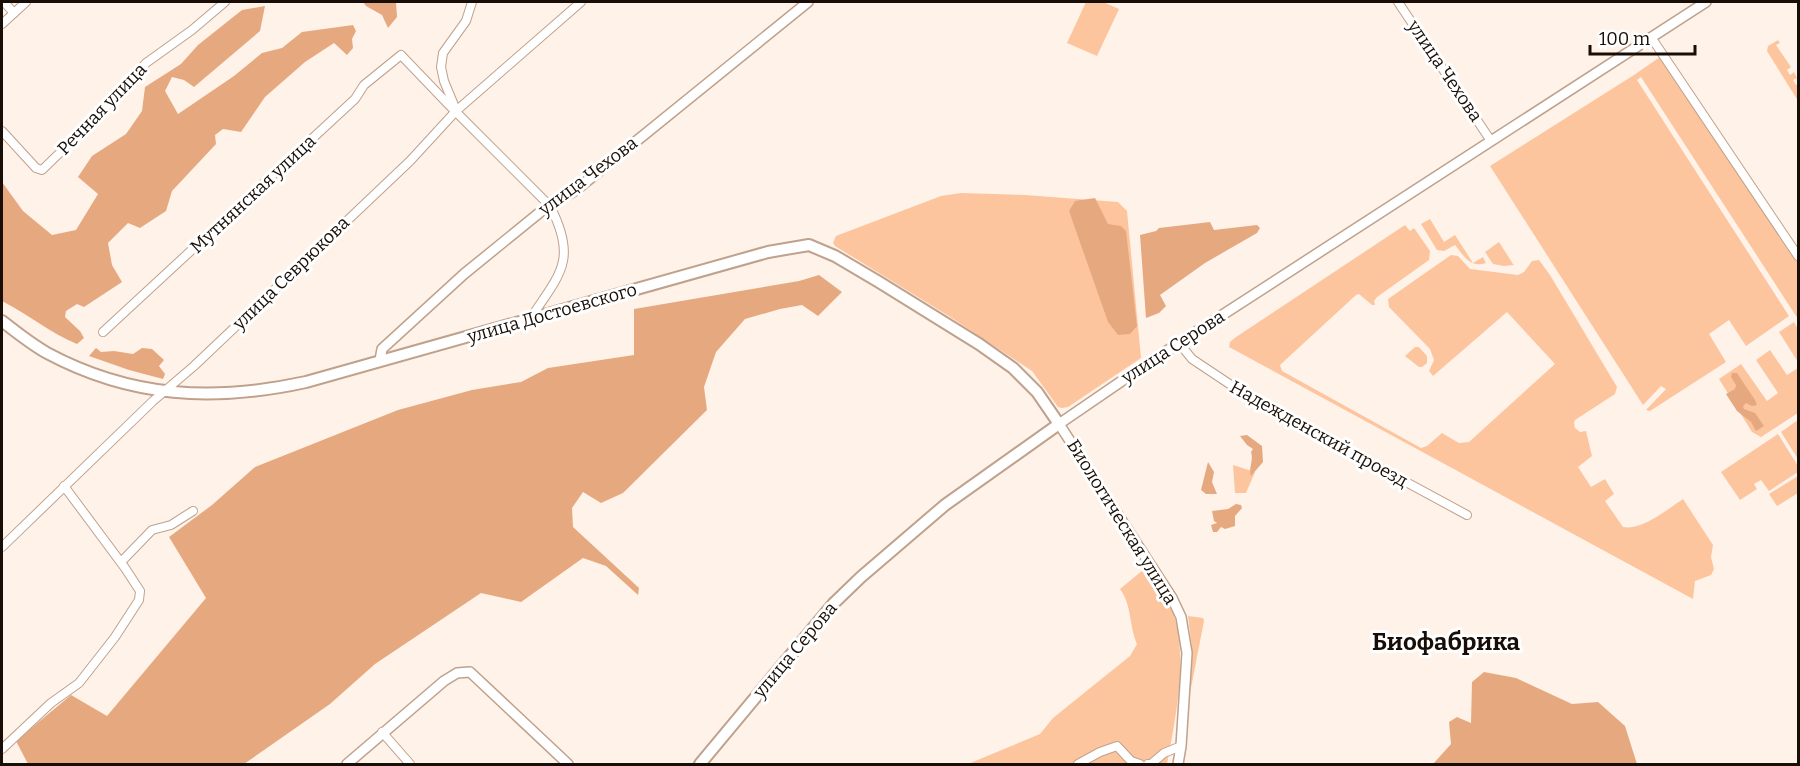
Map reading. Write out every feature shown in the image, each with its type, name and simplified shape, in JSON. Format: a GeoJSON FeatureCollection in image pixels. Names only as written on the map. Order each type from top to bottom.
{"type":"FeatureCollection","features":[{"type":"Feature","properties":{"kind":"main road","name":"улица Достоевского"},"geometry":{"type":"LineString","coordinates":[[2,321],[37,347],[70,365],[130,386],[188,394],[250,392],[306,382],[768,252],[809,245],[846,262],[987,349],[1028,381],[1059,424]]}},
{"type":"Feature","properties":{"kind":"main road","name":"улица Серова"},"geometry":{"type":"LineString","coordinates":[[700,765],[834,603],[861,577],[945,505],[1059,424]]}},
{"type":"Feature","properties":{"kind":"street"},"geometry":{"type":"LineString","coordinates":[[4,2],[14,13]]}},
{"type":"Feature","properties":{"kind":"street"},"geometry":{"type":"LineString","coordinates":[[2,24],[26,2]]}},
{"type":"Feature","properties":{"kind":"street","name":"Речная улица"},"geometry":{"type":"LineString","coordinates":[[2,131],[36,168],[39,170],[45,168],[104,110],[146,63],[192,30],[225,2]]}},
{"type":"Feature","properties":{"kind":"street"},"geometry":{"type":"LineString","coordinates":[[472,2],[466,21],[443,53],[441,67],[444,81],[456,111],[550,206],[560,225],[564,249],[563,268],[530,319]]}},
{"type":"Feature","properties":{"kind":"street","name":"улица Севрюкова"},"geometry":{"type":"LineString","coordinates":[[2,547],[410,160],[456,111],[581,2]]}},
{"type":"Feature","properties":{"kind":"street","name":"улица Чехова"},"geometry":{"type":"LineString","coordinates":[[380,360],[382,349],[464,274],[544,209],[576,190],[808,2]]}},
{"type":"Feature","properties":{"kind":"street","name":"улица Чехова"},"geometry":{"type":"LineString","coordinates":[[1398,2],[1491,141]]}},
{"type":"Feature","properties":{"kind":"street","name":"улица Серова"},"geometry":{"type":"LineString","coordinates":[[1059,424],[1179,343],[1706,2]]}},
{"type":"Feature","properties":{"kind":"street"},"geometry":{"type":"LineString","coordinates":[[1651,37],[1798,256]]}},
{"type":"Feature","properties":{"kind":"street","name":"Мутнянская улица"},"geometry":{"type":"LineString","coordinates":[[103,333],[356,99],[364,85],[401,55],[456,111]]}},
{"type":"Feature","properties":{"kind":"street","name":"Надежденский проезд"},"geometry":{"type":"LineString","coordinates":[[1179,343],[1192,359],[1249,397],[1467,515]]}},
{"type":"Feature","properties":{"kind":"street","name":"Биологическая улица"},"geometry":{"type":"LineString","coordinates":[[1059,424],[1172,598],[1181,617],[1186,635],[1187,653],[1178,765]]}},
{"type":"Feature","properties":{"kind":"street"},"geometry":{"type":"LineString","coordinates":[[2,749],[51,703],[79,683],[115,637],[139,600],[140,591],[121,562],[64,486]]}},
{"type":"Feature","properties":{"kind":"street"},"geometry":{"type":"LineString","coordinates":[[121,562],[152,531],[171,525],[193,511]]}},
{"type":"Feature","properties":{"kind":"street"},"geometry":{"type":"LineString","coordinates":[[347,765],[382,732],[444,681],[457,674],[470,672],[568,765]]}},
{"type":"Feature","properties":{"kind":"street"},"geometry":{"type":"LineString","coordinates":[[382,732],[411,765]]}},
{"type":"Feature","properties":{"kind":"street"},"geometry":{"type":"LineString","coordinates":[[1078,765],[1100,752],[1117,746],[1131,760],[1140,765]]}},
{"type":"Feature","properties":{"kind":"street"},"geometry":{"type":"LineString","coordinates":[[1148,765],[1164,753],[1181,746]]}},
{"type":"Feature","properties":{"kind":"shaded area"},"geometry":{"type":"Polygon","coordinates":[[[363,2],[396,2],[397,17],[388,28],[382,15],[363,2]]]}},
{"type":"Feature","properties":{"kind":"shaded area"},"geometry":{"type":"Polygon","coordinates":[[[1086,2],[1103,2],[1119,9],[1097,56],[1067,43],[1086,2]]]}},
{"type":"Feature","properties":{"kind":"shaded area"},"geometry":{"type":"Polygon","coordinates":[[[265,6],[260,31],[194,87],[184,80],[172,77],[165,91],[178,114],[234,76],[262,53],[282,48],[302,32],[353,25],[356,31],[352,39],[353,48],[347,55],[334,43],[305,62],[265,97],[241,132],[223,129],[215,135],[216,144],[172,191],[166,211],[140,228],[128,223],[108,243],[112,265],[122,282],[84,307],[77,304],[66,311],[65,317],[84,338],[77,344],[2,301],[2,182],[23,211],[52,235],[76,230],[98,194],[78,177],[92,156],[126,134],[142,111],[145,87],[181,64],[198,45],[242,10],[265,6]]]}},
{"type":"Feature","properties":{"kind":"shaded area"},"geometry":{"type":"Polygon","coordinates":[[[1778,40],[1780,43],[1776,45],[1791,67],[1787,70],[1790,75],[1794,72],[1797,78],[1793,80],[1796,85],[1798,84],[1798,101],[1767,51],[1768,46],[1778,40]]]}},
{"type":"Feature","properties":{"kind":"shaded area"},"geometry":{"type":"Polygon","coordinates":[[[1660,57],[1798,262],[1798,319],[1641,77],[1637,80],[1789,316],[1746,346],[1729,320],[1709,334],[1726,362],[1650,411],[1646,410],[1666,389],[1661,386],[1643,405],[1490,166],[1660,57]]]}},
{"type":"Feature","properties":{"kind":"shaded area"},"geometry":{"type":"Polygon","coordinates":[[[961,193],[1118,202],[1127,211],[1141,358],[1068,407],[1058,407],[1032,371],[833,243],[836,236],[941,196],[961,193]]]}},
{"type":"Feature","properties":{"kind":"shaded area"},"geometry":{"type":"Polygon","coordinates":[[[1095,198],[1108,224],[1121,226],[1126,231],[1137,326],[1130,334],[1118,335],[1108,322],[1069,211],[1075,201],[1095,198]]]}},
{"type":"Feature","properties":{"kind":"shaded area"},"geometry":{"type":"Polygon","coordinates":[[[1430,219],[1444,242],[1455,235],[1473,263],[1455,245],[1444,251],[1437,250],[1421,224],[1430,219]]]}},
{"type":"Feature","properties":{"kind":"shaded area"},"geometry":{"type":"Polygon","coordinates":[[[1210,222],[1214,230],[1257,225],[1260,228],[1257,233],[1205,263],[1160,295],[1166,306],[1159,313],[1146,318],[1140,235],[1159,228],[1210,222]]]}},
{"type":"Feature","properties":{"kind":"shaded area"},"geometry":{"type":"Polygon","coordinates":[[[1405,225],[1410,231],[1414,228],[1430,251],[1429,260],[1377,297],[1374,301],[1375,305],[1359,294],[1356,295],[1280,365],[1282,371],[1421,448],[1427,446],[1442,433],[1459,443],[1469,442],[1555,364],[1507,312],[1433,376],[1429,371],[1434,360],[1430,349],[1389,307],[1388,299],[1451,255],[1458,256],[1470,269],[1518,275],[1524,272],[1532,261],[1539,260],[1617,387],[1615,394],[1575,420],[1575,428],[1580,432],[1586,431],[1592,456],[1578,467],[1591,487],[1605,479],[1614,494],[1605,501],[1623,527],[1646,523],[1683,499],[1713,545],[1711,557],[1714,569],[1711,575],[1695,581],[1693,599],[1229,347],[1230,342],[1236,337],[1405,225]]]}},
{"type":"Feature","properties":{"kind":"shaded area"},"geometry":{"type":"Polygon","coordinates":[[[1499,242],[1514,265],[1493,264],[1485,252],[1499,242]]]}},
{"type":"Feature","properties":{"kind":"shaded area"},"geometry":{"type":"Polygon","coordinates":[[[1483,257],[1486,263],[1476,264],[1473,263],[1483,257]]]}},
{"type":"Feature","properties":{"kind":"shaded area"},"geometry":{"type":"Polygon","coordinates":[[[819,275],[842,292],[818,316],[802,305],[745,319],[716,352],[704,387],[707,410],[623,493],[601,503],[583,492],[572,508],[573,527],[639,588],[638,595],[606,566],[583,558],[521,602],[481,593],[375,664],[330,704],[244,764],[28,764],[16,741],[71,695],[107,716],[206,598],[169,537],[212,505],[255,467],[398,410],[472,390],[521,382],[548,368],[634,355],[634,309],[799,281],[819,275]]]}},
{"type":"Feature","properties":{"kind":"shaded area"},"geometry":{"type":"Polygon","coordinates":[[[1794,322],[1798,329],[1798,362],[1779,332],[1794,322]]]}},
{"type":"Feature","properties":{"kind":"shaded area"},"geometry":{"type":"Polygon","coordinates":[[[1415,347],[1419,347],[1427,356],[1427,363],[1422,367],[1405,356],[1415,347]]]}},
{"type":"Feature","properties":{"kind":"shaded area"},"geometry":{"type":"Polygon","coordinates":[[[96,348],[101,352],[114,351],[133,354],[142,348],[152,349],[164,360],[159,366],[165,374],[163,379],[89,356],[96,348]]]}},
{"type":"Feature","properties":{"kind":"shaded area"},"geometry":{"type":"Polygon","coordinates":[[[1770,350],[1787,375],[1798,368],[1798,413],[1761,437],[1752,432],[1719,379],[1741,364],[1767,401],[1778,393],[1756,360],[1770,350]]]}},
{"type":"Feature","properties":{"kind":"shaded area"},"geometry":{"type":"Polygon","coordinates":[[[1732,373],[1737,373],[1755,400],[1757,405],[1752,406],[1746,403],[1743,406],[1744,409],[1755,413],[1764,426],[1756,431],[1751,422],[1737,411],[1726,394],[1735,389],[1732,373]]]}},
{"type":"Feature","properties":{"kind":"shaded area"},"geometry":{"type":"Polygon","coordinates":[[[1798,420],[1798,459],[1781,432],[1798,420]]]}},
{"type":"Feature","properties":{"kind":"shaded area"},"geometry":{"type":"Polygon","coordinates":[[[1778,434],[1798,466],[1798,472],[1769,491],[1761,480],[1754,484],[1757,489],[1740,500],[1721,472],[1778,434]]]}},
{"type":"Feature","properties":{"kind":"shaded area"},"geometry":{"type":"Polygon","coordinates":[[[1247,435],[1262,446],[1263,462],[1251,476],[1253,449],[1240,436],[1247,435]]]}},
{"type":"Feature","properties":{"kind":"shaded area"},"geometry":{"type":"Polygon","coordinates":[[[1208,462],[1214,472],[1212,482],[1217,494],[1206,494],[1201,490],[1208,462]]]}},
{"type":"Feature","properties":{"kind":"shaded area"},"geometry":{"type":"Polygon","coordinates":[[[1233,465],[1255,472],[1246,493],[1235,493],[1233,465]]]}},
{"type":"Feature","properties":{"kind":"shaded area"},"geometry":{"type":"Polygon","coordinates":[[[1798,476],[1798,493],[1777,506],[1769,494],[1798,476]]]}},
{"type":"Feature","properties":{"kind":"shaded area"},"geometry":{"type":"Polygon","coordinates":[[[1236,504],[1241,505],[1242,508],[1235,516],[1235,526],[1225,529],[1221,527],[1217,532],[1213,532],[1211,525],[1217,523],[1214,521],[1212,511],[1228,509],[1236,504]]]}},
{"type":"Feature","properties":{"kind":"shaded area"},"geometry":{"type":"Polygon","coordinates":[[[1143,570],[1172,611],[1178,633],[1179,690],[1167,764],[968,764],[1040,734],[1053,718],[1130,656],[1137,644],[1127,602],[1120,589],[1143,570]]]}},
{"type":"Feature","properties":{"kind":"shaded area"},"geometry":{"type":"Polygon","coordinates":[[[1188,616],[1203,618],[1204,621],[1190,693],[1192,648],[1188,616]]]}},
{"type":"Feature","properties":{"kind":"shaded area"},"geometry":{"type":"Polygon","coordinates":[[[1484,672],[1516,678],[1572,704],[1598,702],[1625,726],[1637,764],[1433,764],[1451,744],[1449,722],[1457,717],[1471,723],[1472,682],[1484,672]]]}},
{"type":"Feature","properties":{"kind":"district","name":"Биофабрика"},"geometry":{"type":"Point","coordinates":[1446,642]}}]}
